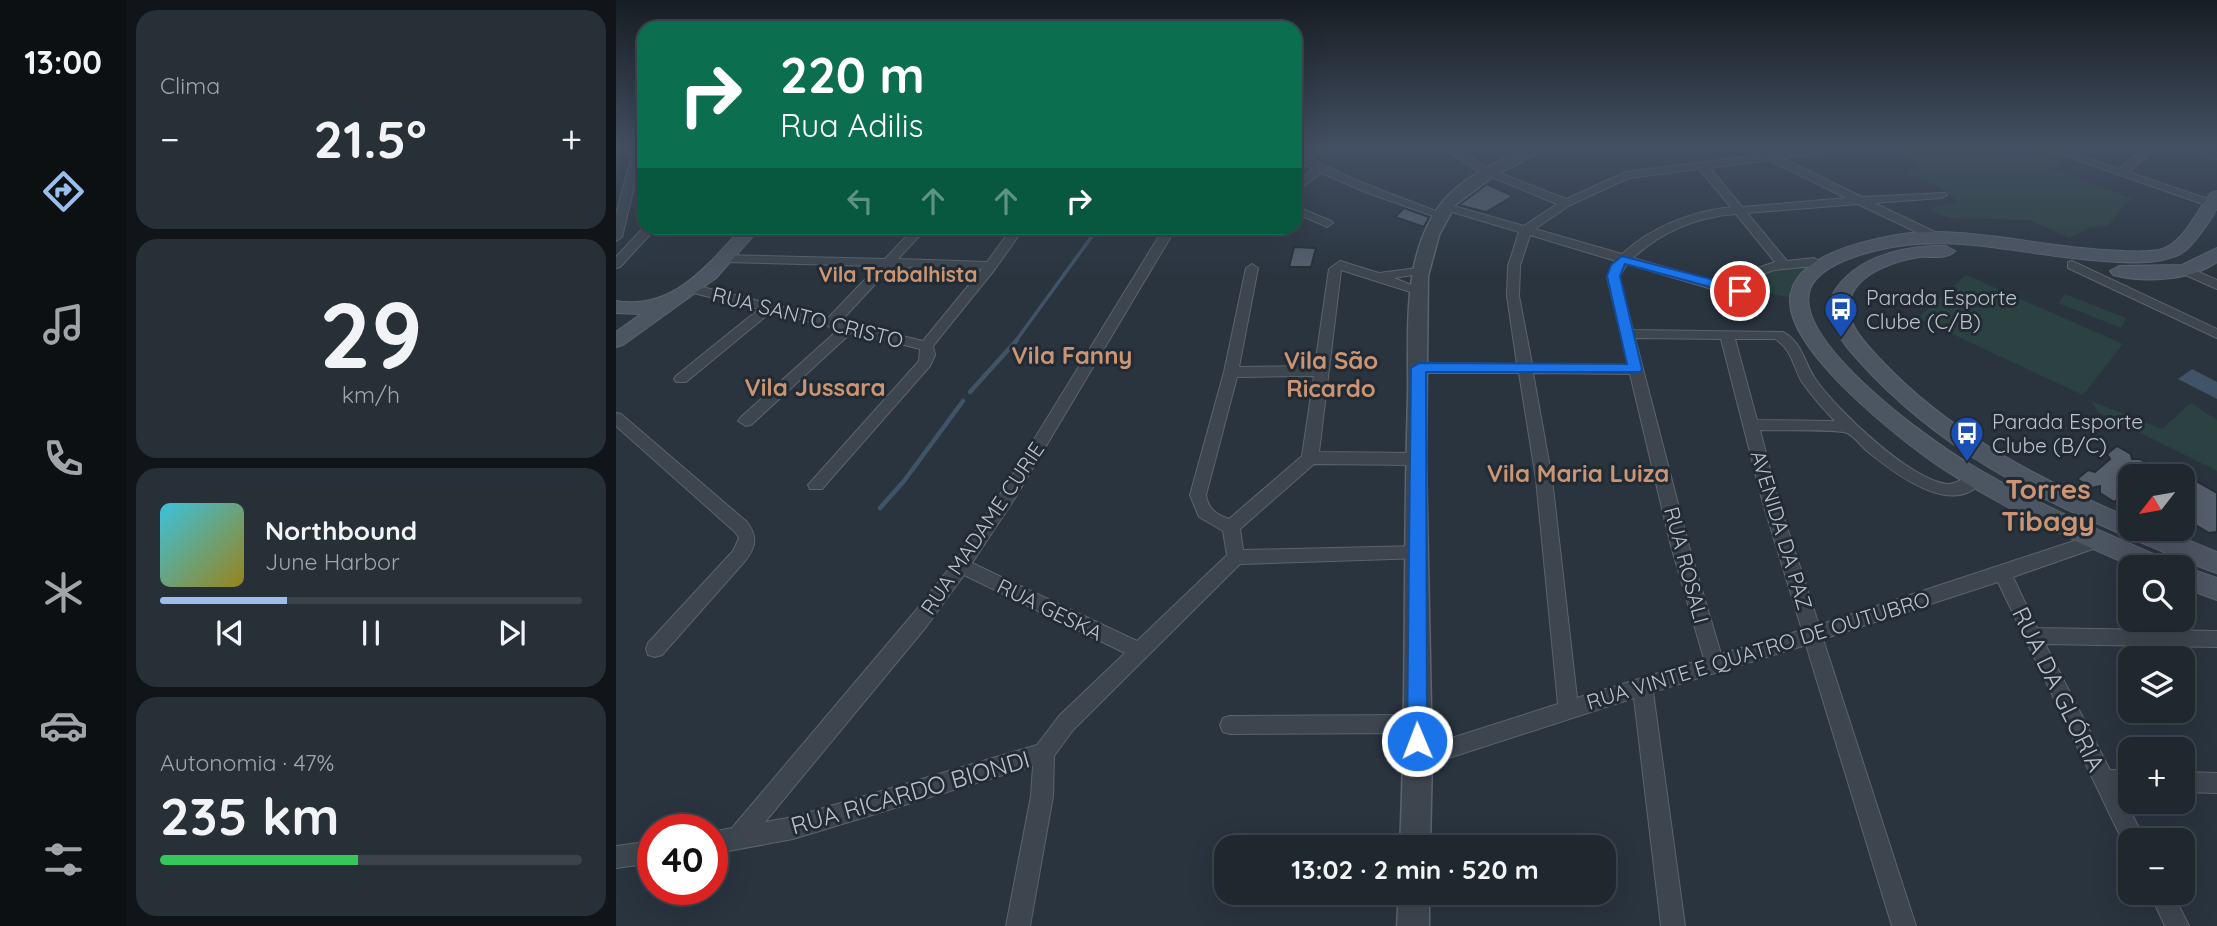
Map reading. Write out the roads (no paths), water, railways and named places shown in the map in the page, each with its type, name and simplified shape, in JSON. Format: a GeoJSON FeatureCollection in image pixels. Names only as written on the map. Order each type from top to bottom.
{"type":"FeatureCollection","features":[{"type":"Feature","properties":{"kind":"main road"},"geometry":{"type":"LineString","coordinates":[[2132,555],[1976,478],[1947,460],[1889,416],[1832,364],[1800,306],[1801,292],[1809,278],[1828,262],[1886,241],[1933,236],[2117,257],[2162,256],[2174,251],[2215,202]]}},
{"type":"Feature","properties":{"kind":"main road"},"geometry":{"type":"LineString","coordinates":[[616,341],[690,288],[726,258],[745,235]]}},
{"type":"Feature","properties":{"kind":"main road"},"geometry":{"type":"LineString","coordinates":[[2118,523],[2093,513],[1994,461],[1907,400],[1854,344],[1838,307],[1841,292],[1863,271],[1876,264],[1913,253],[1959,251],[2148,273],[2183,270],[2211,260],[2217,253]]}},
{"type":"Feature","properties":{"kind":"main road"},"geometry":{"type":"LineString","coordinates":[[616,307],[640,309],[670,302]]}},
{"type":"Feature","properties":{"kind":"main road"},"geometry":{"type":"LineString","coordinates":[[2093,513],[2098,525],[2098,540]]}},
{"type":"Feature","properties":{"kind":"main road"},"geometry":{"type":"LineString","coordinates":[[2098,540],[2118,532]]}},
{"type":"Feature","properties":{"kind":"main road"},"geometry":{"type":"LineString","coordinates":[[2162,541],[2217,563]]}},
{"type":"Feature","properties":{"kind":"main road"},"geometry":{"type":"LineString","coordinates":[[2195,581],[2217,589]]}},
{"type":"Feature","properties":{"kind":"street"},"geometry":{"type":"LineString","coordinates":[[628,190],[617,230],[637,227]]}},
{"type":"Feature","properties":{"kind":"street"},"geometry":{"type":"LineString","coordinates":[[1369,190],[1717,286],[1763,296]]}},
{"type":"Feature","properties":{"kind":"street"},"geometry":{"type":"LineString","coordinates":[[1415,835],[1418,758],[1416,459],[1421,280],[1443,211],[1469,190]]}},
{"type":"Feature","properties":{"kind":"street"},"geometry":{"type":"LineString","coordinates":[[1535,190],[1566,202]]}},
{"type":"Feature","properties":{"kind":"street"},"geometry":{"type":"LineString","coordinates":[[1568,708],[1544,479],[1513,296],[1514,266],[1525,231],[1566,202],[1592,190]]}},
{"type":"Feature","properties":{"kind":"street"},"geometry":{"type":"LineString","coordinates":[[1724,190],[1783,264]]}},
{"type":"Feature","properties":{"kind":"street"},"geometry":{"type":"LineString","coordinates":[[1840,190],[1933,236]]}},
{"type":"Feature","properties":{"kind":"street"},"geometry":{"type":"LineString","coordinates":[[2176,190],[2215,202]]}},
{"type":"Feature","properties":{"kind":"street"},"geometry":{"type":"LineString","coordinates":[[1622,259],[1669,228],[1689,219],[1741,211],[1941,195]]}},
{"type":"Feature","properties":{"kind":"street"},"geometry":{"type":"LineString","coordinates":[[1302,212],[1327,223]]}},
{"type":"Feature","properties":{"kind":"street"},"geometry":{"type":"LineString","coordinates":[[616,264],[643,235]]}},
{"type":"Feature","properties":{"kind":"street"},"geometry":{"type":"LineString","coordinates":[[831,324],[914,235]]}},
{"type":"Feature","properties":{"kind":"street"},"geometry":{"type":"LineString","coordinates":[[816,485],[925,363],[928,355],[926,346],[1013,235]]}},
{"type":"Feature","properties":{"kind":"street","name":"RUA MADAME CURIE"},"geometry":{"type":"LineString","coordinates":[[737,839],[919,621],[961,566],[1009,494],[1166,235]]}},
{"type":"Feature","properties":{"kind":"street"},"geometry":{"type":"LineString","coordinates":[[726,258],[991,266]]}},
{"type":"Feature","properties":{"kind":"street","name":"RUA ROSALI"},"geometry":{"type":"LineString","coordinates":[[1622,259],[1615,268],[1614,276],[1635,369],[1680,546],[1715,666]]}},
{"type":"Feature","properties":{"kind":"street"},"geometry":{"type":"LineString","coordinates":[[1717,286],[1758,270],[1783,264],[1814,262]]}},
{"type":"Feature","properties":{"kind":"street"},"geometry":{"type":"LineString","coordinates":[[1310,458],[1335,269],[1340,265],[1347,265],[1379,276],[1421,280]]}},
{"type":"Feature","properties":{"kind":"street"},"geometry":{"type":"LineString","coordinates":[[2072,265],[2217,334]]}},
{"type":"Feature","properties":{"kind":"street"},"geometry":{"type":"LineString","coordinates":[[1231,527],[1209,518],[1198,505],[1198,495],[1231,372],[1252,268]]}},
{"type":"Feature","properties":{"kind":"street"},"geometry":{"type":"LineString","coordinates":[[2183,270],[2217,285]]}},
{"type":"Feature","properties":{"kind":"street"},"geometry":{"type":"LineString","coordinates":[[2122,271],[2119,278],[2123,286],[2144,299]]}},
{"type":"Feature","properties":{"kind":"street"},"geometry":{"type":"LineString","coordinates":[[1379,276],[1421,280]]}},
{"type":"Feature","properties":{"kind":"street","name":"RUA SANTO CRISTO"},"geometry":{"type":"LineString","coordinates":[[690,288],[926,346]]}},
{"type":"Feature","properties":{"kind":"street"},"geometry":{"type":"LineString","coordinates":[[681,379],[769,307]]}},
{"type":"Feature","properties":{"kind":"street"},"geometry":{"type":"LineString","coordinates":[[746,421],[848,328]]}},
{"type":"Feature","properties":{"kind":"street"},"geometry":{"type":"LineString","coordinates":[[1629,334],[1768,334],[1786,338],[1792,344],[1813,386],[1850,427],[1884,455],[1929,484],[1949,491],[1958,489],[1976,478]]}},
{"type":"Feature","properties":{"kind":"street","name":"AVENIDA DA PAZ"},"geometry":{"type":"LineString","coordinates":[[1727,334],[1771,503],[1904,926]]}},
{"type":"Feature","properties":{"kind":"street"},"geometry":{"type":"LineString","coordinates":[[1419,368],[1635,369]]}},
{"type":"Feature","properties":{"kind":"street"},"geometry":{"type":"LineString","coordinates":[[1231,372],[1320,371]]}},
{"type":"Feature","properties":{"kind":"street"},"geometry":{"type":"LineString","coordinates":[[616,418],[741,527],[748,539],[747,546],[739,556],[655,649]]}},
{"type":"Feature","properties":{"kind":"street"},"geometry":{"type":"LineString","coordinates":[[1751,425],[1850,427]]}},
{"type":"Feature","properties":{"kind":"street"},"geometry":{"type":"LineString","coordinates":[[1231,527],[1310,458],[1416,459]]}},
{"type":"Feature","properties":{"kind":"street"},"geometry":{"type":"LineString","coordinates":[[1231,527],[1236,558],[1417,553]]}},
{"type":"Feature","properties":{"kind":"street","name":"RUA VINTE E QUATRO DE OUTUBRO"},"geometry":{"type":"LineString","coordinates":[[1418,758],[1568,708],[1814,636],[2003,575],[2098,540]]}},
{"type":"Feature","properties":{"kind":"street","name":"RUA RICARDO BIONDI"},"geometry":{"type":"LineString","coordinates":[[728,840],[793,828],[1044,753],[1066,723],[1236,558]]}},
{"type":"Feature","properties":{"kind":"street","name":"RUA GESKA"},"geometry":{"type":"LineString","coordinates":[[961,566],[1139,651]]}},
{"type":"Feature","properties":{"kind":"street","name":"RUA DA GLÓRIA"},"geometry":{"type":"LineString","coordinates":[[2003,575],[2128,828]]}},
{"type":"Feature","properties":{"kind":"street"},"geometry":{"type":"LineString","coordinates":[[2031,636],[2217,639]]}},
{"type":"Feature","properties":{"kind":"street"},"geometry":{"type":"LineString","coordinates":[[1642,687],[1673,926]]}},
{"type":"Feature","properties":{"kind":"street"},"geometry":{"type":"LineString","coordinates":[[1230,725],[1416,724]]}},
{"type":"Feature","properties":{"kind":"street"},"geometry":{"type":"LineString","coordinates":[[1018,926],[1042,796],[1044,753]]}},
{"type":"Feature","properties":{"kind":"street"},"geometry":{"type":"LineString","coordinates":[[2104,780],[2118,780]]}},
{"type":"Feature","properties":{"kind":"street"},"geometry":{"type":"LineString","coordinates":[[2195,782],[2217,783]]}},
{"type":"Feature","properties":{"kind":"street"},"geometry":{"type":"LineString","coordinates":[[616,857],[637,854]]}},
{"type":"Feature","properties":{"kind":"street"},"geometry":{"type":"LineString","coordinates":[[1413,926],[1414,905]]}},
{"type":"Feature","properties":{"kind":"street"},"geometry":{"type":"LineString","coordinates":[[2166,905],[2177,926]]}},
{"type":"Feature","properties":{"kind":"water"},"geometry":{"type":"Polygon","coordinates":[[[2192,369],[2217,382],[2217,399],[2178,379],[2192,369]]]}},
{"type":"Feature","properties":{"kind":"waterway"},"geometry":{"type":"LineString","coordinates":[[1015,342],[1093,235]]}},
{"type":"Feature","properties":{"kind":"waterway"},"geometry":{"type":"LineString","coordinates":[[970,392],[1017,340]]}},
{"type":"Feature","properties":{"kind":"waterway"},"geometry":{"type":"LineString","coordinates":[[880,508],[904,481],[963,401]]}},
{"type":"Feature","properties":{"kind":"place","name":"Parada Esporte Clube (C/B)"},"geometry":{"type":"Point","coordinates":[1841,339]}},
{"type":"Feature","properties":{"kind":"place","name":"Parada Esporte Clube (B/C)"},"geometry":{"type":"Point","coordinates":[1967,463]}},
{"type":"Feature","properties":{"kind":"district","name":"Vila Trabalhista"},"geometry":{"type":"Point","coordinates":[898,274]}},
{"type":"Feature","properties":{"kind":"district","name":"Vila Fanny"},"geometry":{"type":"Point","coordinates":[1072,355]}},
{"type":"Feature","properties":{"kind":"district","name":"Vila São Ricardo"},"geometry":{"type":"Point","coordinates":[1331,374]}},
{"type":"Feature","properties":{"kind":"district","name":"Vila Jussara"},"geometry":{"type":"Point","coordinates":[815,387]}},
{"type":"Feature","properties":{"kind":"district","name":"Vila Maria Luiza"},"geometry":{"type":"Point","coordinates":[1578,473]}},
{"type":"Feature","properties":{"kind":"district","name":"Torres Tibagy"},"geometry":{"type":"Point","coordinates":[2048,504]}}]}
